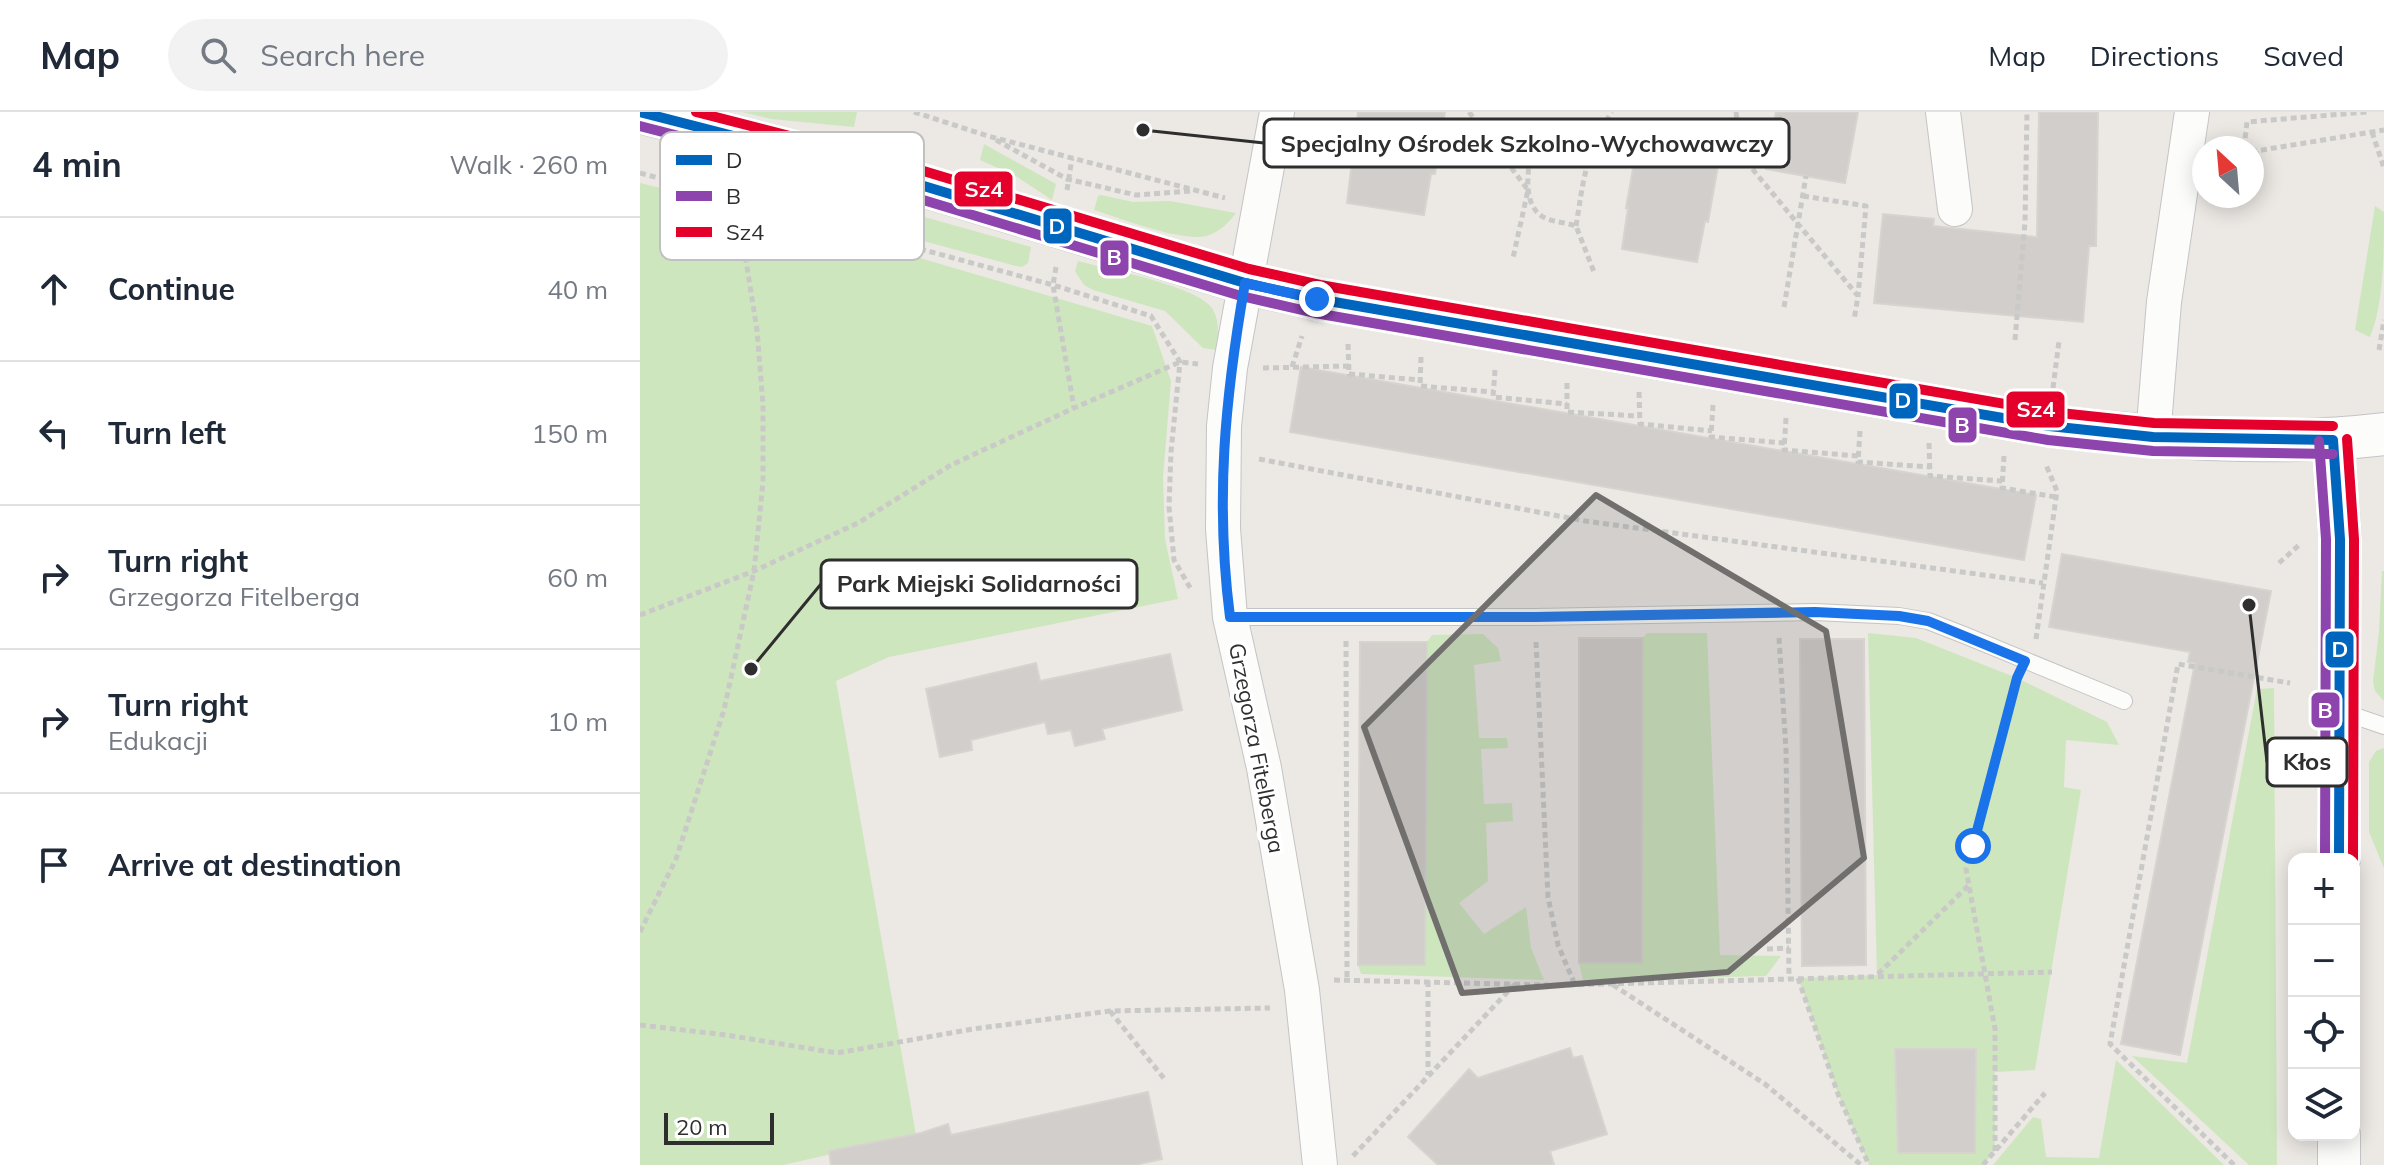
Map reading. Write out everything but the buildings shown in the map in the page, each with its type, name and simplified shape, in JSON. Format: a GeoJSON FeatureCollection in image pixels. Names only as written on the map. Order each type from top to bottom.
{"type":"FeatureCollection","features":[{"type":"Feature","properties":{"kind":"street"},"geometry":{"type":"LineString","coordinates":[[640,112],[718,132]]}},
{"type":"Feature","properties":{"kind":"street","name":"Grzegorza Fitelberga"},"geometry":{"type":"LineString","coordinates":[[1277,112],[1230,368],[1224,426],[1223,529],[1230,617],[1264,768],[1302,990],[1320,1165]]}},
{"type":"Feature","properties":{"kind":"street"},"geometry":{"type":"LineString","coordinates":[[1943,112],[1955,209]]}},
{"type":"Feature","properties":{"kind":"street"},"geometry":{"type":"LineString","coordinates":[[2153,437],[2164,302],[2192,112]]}},
{"type":"Feature","properties":{"kind":"street"},"geometry":{"type":"LineString","coordinates":[[924,186],[1245,283],[1332,302],[2049,426],[2153,437],[2333,440],[2384,434]]}},
{"type":"Feature","properties":{"kind":"street"},"geometry":{"type":"LineString","coordinates":[[2333,440],[2340,539],[2339,853]]}},
{"type":"Feature","properties":{"kind":"street"},"geometry":{"type":"LineString","coordinates":[[2339,1141],[2339,1165]]}},
{"type":"Feature","properties":{"kind":"lane"},"geometry":{"type":"LineString","coordinates":[[1230,617],[1885,615],[1928,621],[2124,701]]}},
{"type":"Feature","properties":{"kind":"lane"},"geometry":{"type":"LineString","coordinates":[[2340,711],[2384,726]]}},
{"type":"Feature","properties":{"kind":"path"},"geometry":{"type":"LineString","coordinates":[[914,112],[988,136],[1197,190],[1136,195],[1067,179],[988,136]]}},
{"type":"Feature","properties":{"kind":"path"},"geometry":{"type":"LineString","coordinates":[[1469,112],[1528,190],[1532,205],[1541,216],[1576,226]]}},
{"type":"Feature","properties":{"kind":"path"},"geometry":{"type":"LineString","coordinates":[[1594,272],[1576,226],[1584,172],[1592,146],[1596,134],[1612,112]]}},
{"type":"Feature","properties":{"kind":"path"},"geometry":{"type":"LineString","coordinates":[[1736,112],[1741,146],[1754,171],[1858,296]]}},
{"type":"Feature","properties":{"kind":"path"},"geometry":{"type":"LineString","coordinates":[[2015,340],[2025,222],[2027,112]]}},
{"type":"Feature","properties":{"kind":"path"},"geometry":{"type":"LineString","coordinates":[[2245,136],[2247,122],[2367,112]]}},
{"type":"Feature","properties":{"kind":"path"},"geometry":{"type":"LineString","coordinates":[[1513,258],[1528,190],[1535,129]]}},
{"type":"Feature","properties":{"kind":"path"},"geometry":{"type":"LineString","coordinates":[[2372,132],[2384,168]]}},
{"type":"Feature","properties":{"kind":"path"},"geometry":{"type":"LineString","coordinates":[[2264,150],[2384,132]]}},
{"type":"Feature","properties":{"kind":"path"},"geometry":{"type":"LineString","coordinates":[[1067,179],[1072,158]]}},
{"type":"Feature","properties":{"kind":"path"},"geometry":{"type":"LineString","coordinates":[[640,173],[660,178]]}},
{"type":"Feature","properties":{"kind":"path"},"geometry":{"type":"LineString","coordinates":[[1784,307],[1806,176]]}},
{"type":"Feature","properties":{"kind":"path"},"geometry":{"type":"LineString","coordinates":[[1803,196],[1866,206],[1854,320]]}},
{"type":"Feature","properties":{"kind":"path"},"geometry":{"type":"LineString","coordinates":[[924,250],[1151,316],[1180,362],[1169,507],[1174,560],[1193,594]]}},
{"type":"Feature","properties":{"kind":"path"},"geometry":{"type":"LineString","coordinates":[[640,932],[676,859],[724,710],[754,571],[763,482],[763,405],[757,330],[746,260]]}},
{"type":"Feature","properties":{"kind":"path"},"geometry":{"type":"LineString","coordinates":[[1053,285],[1074,408]]}},
{"type":"Feature","properties":{"kind":"path"},"geometry":{"type":"LineString","coordinates":[[2379,350],[2384,320]]}},
{"type":"Feature","properties":{"kind":"path"},"geometry":{"type":"LineString","coordinates":[[1292,367],[1304,331]]}},
{"type":"Feature","properties":{"kind":"path"},"geometry":{"type":"LineString","coordinates":[[1348,339],[1349,374],[1420,380]]}},
{"type":"Feature","properties":{"kind":"path"},"geometry":{"type":"LineString","coordinates":[[1421,352],[1420,386],[1494,392]]}},
{"type":"Feature","properties":{"kind":"path"},"geometry":{"type":"LineString","coordinates":[[640,615],[754,571],[858,523],[951,465],[1180,362],[1230,368],[1349,366]]}},
{"type":"Feature","properties":{"kind":"path"},"geometry":{"type":"LineString","coordinates":[[1495,365],[1493,397],[1567,404]]}},
{"type":"Feature","properties":{"kind":"path"},"geometry":{"type":"LineString","coordinates":[[1567,378],[1567,412],[1639,416]]}},
{"type":"Feature","properties":{"kind":"path"},"geometry":{"type":"LineString","coordinates":[[1639,391],[1640,424],[1712,431]]}},
{"type":"Feature","properties":{"kind":"path"},"geometry":{"type":"LineString","coordinates":[[1714,404],[1711,437],[1785,443]]}},
{"type":"Feature","properties":{"kind":"path"},"geometry":{"type":"LineString","coordinates":[[1786,417],[1784,450],[1858,456]]}},
{"type":"Feature","properties":{"kind":"path"},"geometry":{"type":"LineString","coordinates":[[1860,430],[1858,462],[1930,467]]}},
{"type":"Feature","properties":{"kind":"path"},"geometry":{"type":"LineString","coordinates":[[1929,442],[1930,476],[2002,481]]}},
{"type":"Feature","properties":{"kind":"path"},"geometry":{"type":"LineString","coordinates":[[2004,455],[2002,488],[2056,497]]}},
{"type":"Feature","properties":{"kind":"path"},"geometry":{"type":"LineString","coordinates":[[1258,459],[1585,521],[2043,583]]}},
{"type":"Feature","properties":{"kind":"path"},"geometry":{"type":"LineString","coordinates":[[1995,1151],[1995,1029],[1966,869],[2017,678],[2038,635],[2057,491],[2045,463]]}},
{"type":"Feature","properties":{"kind":"path"},"geometry":{"type":"LineString","coordinates":[[1777,613],[1786,750],[1789,978]]}},
{"type":"Feature","properties":{"kind":"path"},"geometry":{"type":"LineString","coordinates":[[1345,617],[1347,980]]}},
{"type":"Feature","properties":{"kind":"path"},"geometry":{"type":"LineString","coordinates":[[1535,617],[1548,897],[1558,945],[1571,985],[2052,972]]}},
{"type":"Feature","properties":{"kind":"path"},"geometry":{"type":"LineString","coordinates":[[2234,1165],[2110,1044],[2178,664],[2290,683]]}},
{"type":"Feature","properties":{"kind":"path"},"geometry":{"type":"LineString","coordinates":[[1877,975],[1970,884]]}},
{"type":"Feature","properties":{"kind":"path"},"geometry":{"type":"LineString","coordinates":[[1767,949],[1789,948]]}},
{"type":"Feature","properties":{"kind":"path"},"geometry":{"type":"LineString","coordinates":[[1798,978],[1838,1094],[1869,1165]]}},
{"type":"Feature","properties":{"kind":"path"},"geometry":{"type":"LineString","coordinates":[[1329,980],[1548,985]]}},
{"type":"Feature","properties":{"kind":"path"},"geometry":{"type":"LineString","coordinates":[[1428,981],[1428,1076]]}},
{"type":"Feature","properties":{"kind":"path"},"geometry":{"type":"LineString","coordinates":[[1344,1165],[1515,984]]}},
{"type":"Feature","properties":{"kind":"path"},"geometry":{"type":"LineString","coordinates":[[1612,984],[1765,1084],[1861,1165]]}},
{"type":"Feature","properties":{"kind":"path"},"geometry":{"type":"LineString","coordinates":[[640,1025],[837,1053],[973,1029],[1110,1011],[1278,1008]]}},
{"type":"Feature","properties":{"kind":"path"},"geometry":{"type":"LineString","coordinates":[[1110,1011],[1166,1081]]}},
{"type":"Feature","properties":{"kind":"path"},"geometry":{"type":"LineString","coordinates":[[1983,1165],[2045,1093]]}},
{"type":"Feature","properties":{"kind":"highlighted area"},"geometry":{"type":"Polygon","coordinates":[[[1596,495],[1826,631],[1864,858],[1728,972],[1462,993],[1364,727],[1596,495]]]}},
{"type":"Feature","properties":{"kind":"green space"},"geometry":{"type":"Polygon","coordinates":[[[742,112],[857,112],[854,127],[771,119],[742,112]]]}},
{"type":"Feature","properties":{"kind":"green space"},"geometry":{"type":"Polygon","coordinates":[[[984,144],[1056,184],[1052,200],[1014,175],[980,160],[984,144]]]}},
{"type":"Feature","properties":{"kind":"green space"},"geometry":{"type":"Polygon","coordinates":[[[640,183],[660,188],[660,260],[924,259],[1152,326],[1171,381],[1163,477],[1165,539],[1178,599],[889,657],[836,681],[916,1135],[783,1165],[640,1165],[640,183]]]}},
{"type":"Feature","properties":{"kind":"green space"},"geometry":{"type":"Polygon","coordinates":[[[1101,195],[1133,202],[1170,201],[1236,213],[1211,235],[1182,236],[1094,210],[1101,195]]]}},
{"type":"Feature","properties":{"kind":"green space"},"geometry":{"type":"Polygon","coordinates":[[[2375,206],[2384,212],[2383,259],[2381,293],[2370,337],[2355,330],[2375,206]]]}},
{"type":"Feature","properties":{"kind":"green space"},"geometry":{"type":"Polygon","coordinates":[[[924,217],[1031,247],[1028,263],[1022,267],[924,241],[924,217]]]}},
{"type":"Feature","properties":{"kind":"green space"},"geometry":{"type":"Polygon","coordinates":[[[1078,261],[1171,286],[1203,300],[1212,308],[1216,318],[1217,350],[1203,348],[1165,311],[1084,285],[1075,271],[1078,261]]]}},
{"type":"Feature","properties":{"kind":"green space"},"geometry":{"type":"Polygon","coordinates":[[[2382,571],[2384,701],[2375,691],[2373,682],[2382,571]]]}},
{"type":"Feature","properties":{"kind":"green space"},"geometry":{"type":"Polygon","coordinates":[[[1647,633],[1707,633],[1720,955],[1781,956],[1766,976],[1583,980],[1579,963],[1642,962],[1643,638],[1647,633]]]}},
{"type":"Feature","properties":{"kind":"green space"},"geometry":{"type":"Polygon","coordinates":[[[1868,633],[1916,638],[2017,678],[2107,722],[2119,745],[2066,740],[2064,787],[2081,790],[2035,1070],[1995,1072],[1995,1151],[1983,1165],[1869,1165],[1838,1094],[1798,978],[1877,975],[1868,633]]]}},
{"type":"Feature","properties":{"kind":"green space"},"geometry":{"type":"Polygon","coordinates":[[[1483,634],[1498,648],[1501,661],[1474,665],[1479,738],[1507,738],[1508,748],[1481,749],[1484,804],[1512,803],[1513,821],[1486,823],[1488,881],[1459,903],[1484,934],[1526,907],[1531,948],[1544,980],[1361,974],[1358,965],[1425,965],[1427,642],[1432,635],[1483,634]]]}},
{"type":"Feature","properties":{"kind":"green space"},"geometry":{"type":"Polygon","coordinates":[[[2274,688],[2277,1165],[2249,1165],[2132,1056],[2187,1063],[2257,689],[2274,688]]]}},
{"type":"Feature","properties":{"kind":"green space"},"geometry":{"type":"Polygon","coordinates":[[[2384,748],[2384,868],[2369,832],[2369,762],[2376,751],[2384,748]]]}},
{"type":"Feature","properties":{"kind":"green space"},"geometry":{"type":"Polygon","coordinates":[[[2116,1060],[2224,1165],[1993,1165],[2033,1117],[2041,1119],[2046,1157],[2099,1158],[2116,1060]]]}},
{"type":"Feature","properties":{"kind":"transit line","name":"D"},"geometry":{"type":"LineString","coordinates":[[640,112],[718,132]]}},
{"type":"Feature","properties":{"kind":"transit line","name":"Sz4"},"geometry":{"type":"LineString","coordinates":[[696,112],[774,132]]}},
{"type":"Feature","properties":{"kind":"transit line","name":"B"},"geometry":{"type":"LineString","coordinates":[[640,126],[663,132]]}},
{"type":"Feature","properties":{"kind":"transit line","name":"Sz4"},"geometry":{"type":"LineString","coordinates":[[924,171],[1249,269],[1320,285],[2051,412],[2154,423],[2333,426]]}},
{"type":"Feature","properties":{"kind":"transit line","name":"D"},"geometry":{"type":"LineString","coordinates":[[924,186],[1245,283],[1317,299],[2049,426],[2153,437],[2333,440]]}},
{"type":"Feature","properties":{"kind":"transit line","name":"B"},"geometry":{"type":"LineString","coordinates":[[924,200],[1241,296],[1315,313],[2048,440],[2153,451],[2333,454]]}},
{"type":"Feature","properties":{"kind":"transit line","name":"Sz4"},"geometry":{"type":"LineString","coordinates":[[2347,439],[2354,539],[2353,853]]}},
{"type":"Feature","properties":{"kind":"transit line","name":"D"},"geometry":{"type":"LineString","coordinates":[[2333,440],[2340,539],[2339,853]]}},
{"type":"Feature","properties":{"kind":"transit line","name":"B"},"geometry":{"type":"LineString","coordinates":[[2319,441],[2326,539],[2325,853]]}},
{"type":"Feature","properties":{"kind":"place","name":"Specjalny Ośrodek Szkolno-Wychowawczy"},"geometry":{"type":"Point","coordinates":[1143,130]}},
{"type":"Feature","properties":{"kind":"place","name":"Kłos"},"geometry":{"type":"Point","coordinates":[2249,605]}},
{"type":"Feature","properties":{"kind":"place","name":"Park Miejski Solidarności"},"geometry":{"type":"Point","coordinates":[751,669]}},
{"type":"Feature","properties":{"kind":"route"},"geometry":{"type":"LineString","coordinates":[[1317,299],[1245,283],[1230,368],[1224,426],[1223,529],[1230,617],[1535,617],[1815,612],[1899,616],[1928,621],[2025,661],[2017,678],[1973,846]]}}]}
